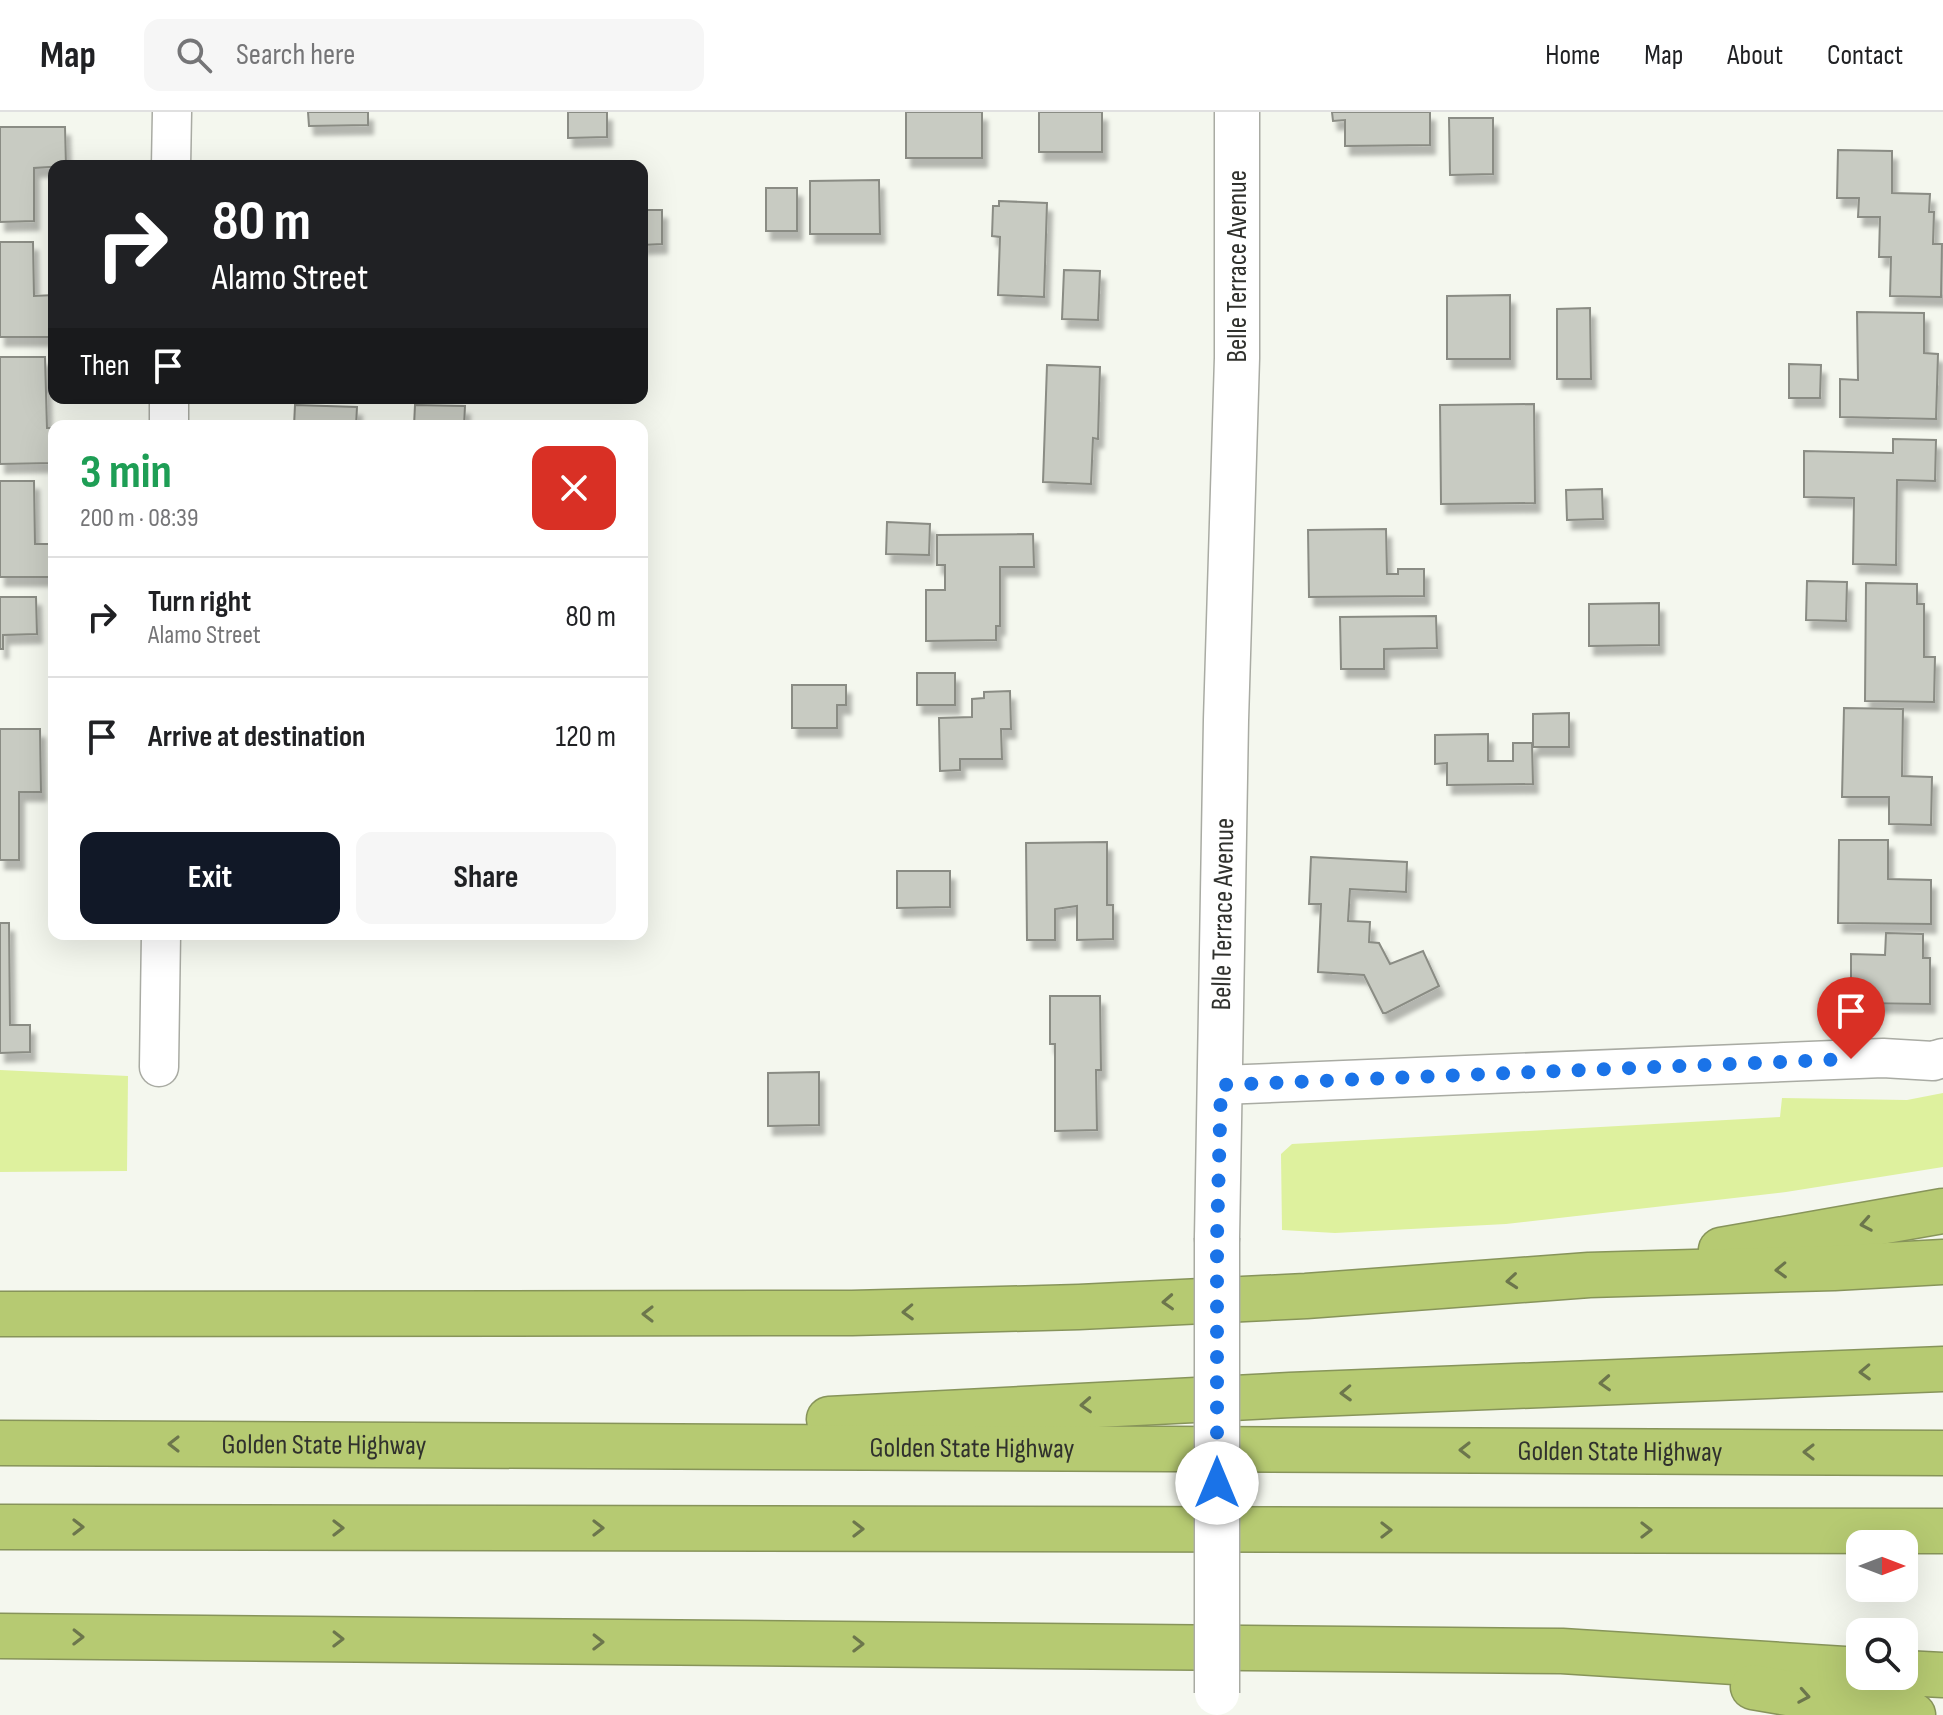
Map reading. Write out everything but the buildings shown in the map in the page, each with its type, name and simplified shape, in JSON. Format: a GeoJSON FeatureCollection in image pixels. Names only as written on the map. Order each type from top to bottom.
{"type":"FeatureCollection","features":[{"type":"Feature","properties":{"kind":"highway"},"geometry":{"type":"LineString","coordinates":[[1589,1275],[1943,1211]]}},
{"type":"Feature","properties":{"kind":"highway"},"geometry":{"type":"LineString","coordinates":[[0,1314],[852,1313],[1079,1307],[1589,1275],[1818,1269],[1943,1262]]}},
{"type":"Feature","properties":{"kind":"highway"},"geometry":{"type":"LineString","coordinates":[[448,1445],[988,1409],[1943,1369]]}},
{"type":"Feature","properties":{"kind":"highway","name":"Golden State Highway"},"geometry":{"type":"LineString","coordinates":[[0,1443],[1943,1453]]}},
{"type":"Feature","properties":{"kind":"highway"},"geometry":{"type":"LineString","coordinates":[[0,1527],[1937,1532]]}},
{"type":"Feature","properties":{"kind":"highway"},"geometry":{"type":"LineString","coordinates":[[0,1636],[1562,1651],[1846,1669]]}},
{"type":"Feature","properties":{"kind":"highway"},"geometry":{"type":"LineString","coordinates":[[1562,1651],[1913,1715]]}},
{"type":"Feature","properties":{"kind":"highway"},"geometry":{"type":"LineString","coordinates":[[1918,1674],[1943,1675]]}},
{"type":"Feature","properties":{"kind":"street"},"geometry":{"type":"LineString","coordinates":[[171,160],[172,112]]}},
{"type":"Feature","properties":{"kind":"street","name":"Belle Terrace Avenue"},"geometry":{"type":"LineString","coordinates":[[1216,1704],[1217,1238],[1226,735],[1237,358],[1237,112]]}},
{"type":"Feature","properties":{"kind":"street"},"geometry":{"type":"LineString","coordinates":[[159,1067],[161,940]]}},
{"type":"Feature","properties":{"kind":"street"},"geometry":{"type":"LineString","coordinates":[[1221,1085],[1883,1058],[1933,1061],[1943,1058]]}},
{"type":"Feature","properties":{"kind":"green space"},"geometry":{"type":"Polygon","coordinates":[[[0,1070],[128,1076],[127,1171],[0,1172],[0,1070]]]}},
{"type":"Feature","properties":{"kind":"green space"},"geometry":{"type":"Polygon","coordinates":[[[1943,1093],[1943,1167],[1786,1192],[1506,1224],[1335,1233],[1282,1230],[1281,1154],[1292,1144],[1780,1117],[1782,1098],[1907,1100],[1943,1093]]]}},
{"type":"Feature","properties":{"kind":"route"},"geometry":{"type":"LineString","coordinates":[[1217,1483],[1217,1238],[1221,1085],[1851,1059]]}}]}
